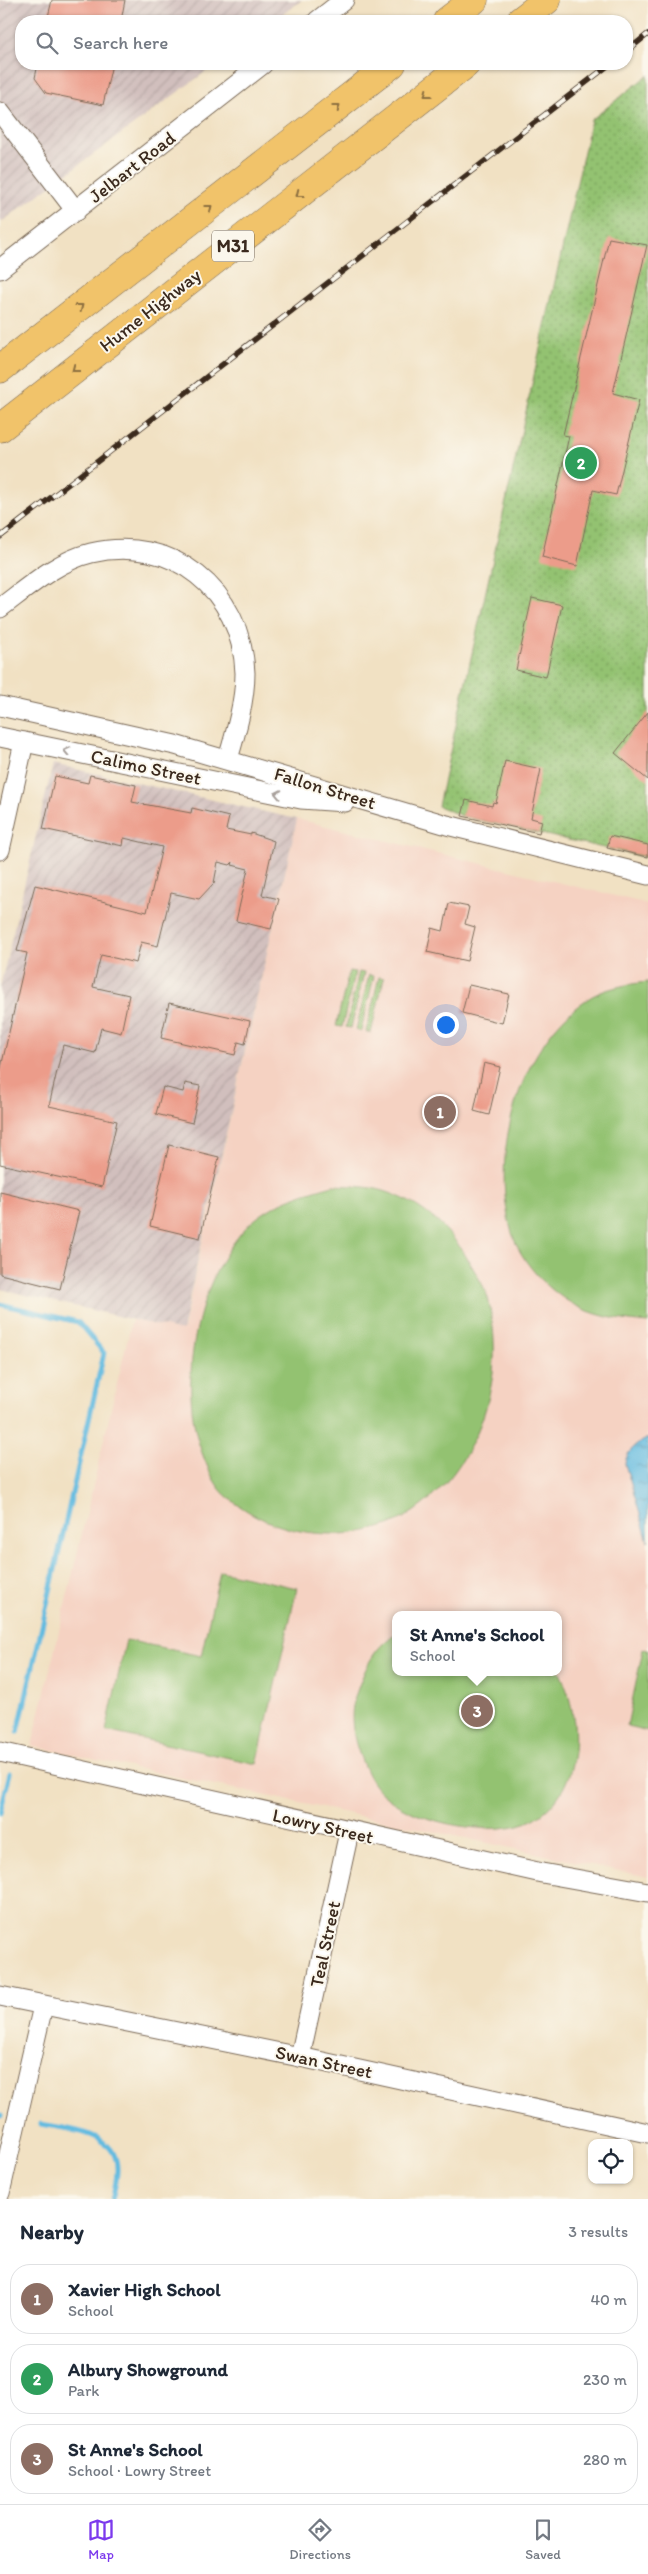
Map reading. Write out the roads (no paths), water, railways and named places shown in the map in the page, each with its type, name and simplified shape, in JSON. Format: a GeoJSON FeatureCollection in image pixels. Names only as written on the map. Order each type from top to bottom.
{"type":"FeatureCollection","features":[{"type":"Feature","properties":{"kind":"highway"},"geometry":{"type":"LineString","coordinates":[[455,15],[474,0]]}},
{"type":"Feature","properties":{"kind":"highway"},"geometry":{"type":"LineString","coordinates":[[528,15],[547,0]]}},
{"type":"Feature","properties":{"kind":"highway","name":"M31"},"geometry":{"type":"LineString","coordinates":[[0,369],[384,70]]}},
{"type":"Feature","properties":{"kind":"highway","name":"Hume Highway"},"geometry":{"type":"LineString","coordinates":[[0,428],[458,70]]}},
{"type":"Feature","properties":{"kind":"street"},"geometry":{"type":"LineString","coordinates":[[325,15],[344,0]]}},
{"type":"Feature","properties":{"kind":"street","name":"Jelbart Road"},"geometry":{"type":"LineString","coordinates":[[0,269],[255,70]]}},
{"type":"Feature","properties":{"kind":"street"},"geometry":{"type":"LineString","coordinates":[[0,112],[76,211]]}},
{"type":"Feature","properties":{"kind":"street"},"geometry":{"type":"LineString","coordinates":[[0,608],[58,567],[90,553],[120,549],[155,553],[178,562],[198,575],[222,598],[235,625],[243,656],[244,690],[228,759]]}},
{"type":"Feature","properties":{"kind":"street","name":"Fallon Street"},"geometry":{"type":"LineString","coordinates":[[0,706],[176,745],[474,833],[648,875]]}},
{"type":"Feature","properties":{"kind":"street","name":"Calimo Street"},"geometry":{"type":"LineString","coordinates":[[0,737],[301,798],[378,804]]}},
{"type":"Feature","properties":{"kind":"street"},"geometry":{"type":"LineString","coordinates":[[0,850],[24,742]]}},
{"type":"Feature","properties":{"kind":"street","name":"Lowry Street"},"geometry":{"type":"LineString","coordinates":[[0,1752],[542,1874],[648,1892]]}},
{"type":"Feature","properties":{"kind":"street","name":"Teal Street"},"geometry":{"type":"LineString","coordinates":[[300,2057],[350,1832]]}},
{"type":"Feature","properties":{"kind":"street","name":"Swan Street"},"geometry":{"type":"LineString","coordinates":[[0,1996],[300,2057],[648,2133]]}},
{"type":"Feature","properties":{"kind":"street"},"geometry":{"type":"LineString","coordinates":[[0,2193],[44,2006]]}},
{"type":"Feature","properties":{"kind":"water"},"geometry":{"type":"Polygon","coordinates":[[[648,1438],[648,1541],[625,1464],[627,1455],[636,1445],[648,1438]]]}},
{"type":"Feature","properties":{"kind":"waterway"},"geometry":{"type":"LineString","coordinates":[[0,1304],[78,1322],[104,1353],[18,1732]]}},
{"type":"Feature","properties":{"kind":"waterway"},"geometry":{"type":"LineString","coordinates":[[0,1813],[10,1773]]}},
{"type":"Feature","properties":{"kind":"waterway"},"geometry":{"type":"LineString","coordinates":[[41,2124],[73,2130],[96,2137],[112,2150],[117,2165],[112,2199]]}},
{"type":"Feature","properties":{"kind":"railway"},"geometry":{"type":"LineString","coordinates":[[633,46],[648,34]]}},
{"type":"Feature","properties":{"kind":"railway"},"geometry":{"type":"LineString","coordinates":[[0,537],[602,70]]}},
{"type":"Feature","properties":{"kind":"place","name":"Albury Showground"},"geometry":{"type":"Point","coordinates":[581,463]}},
{"type":"Feature","properties":{"kind":"place","name":"Xavier High School"},"geometry":{"type":"Point","coordinates":[440,1112]}},
{"type":"Feature","properties":{"kind":"place","name":"St Anne's School"},"geometry":{"type":"Point","coordinates":[477,1711]}}]}
